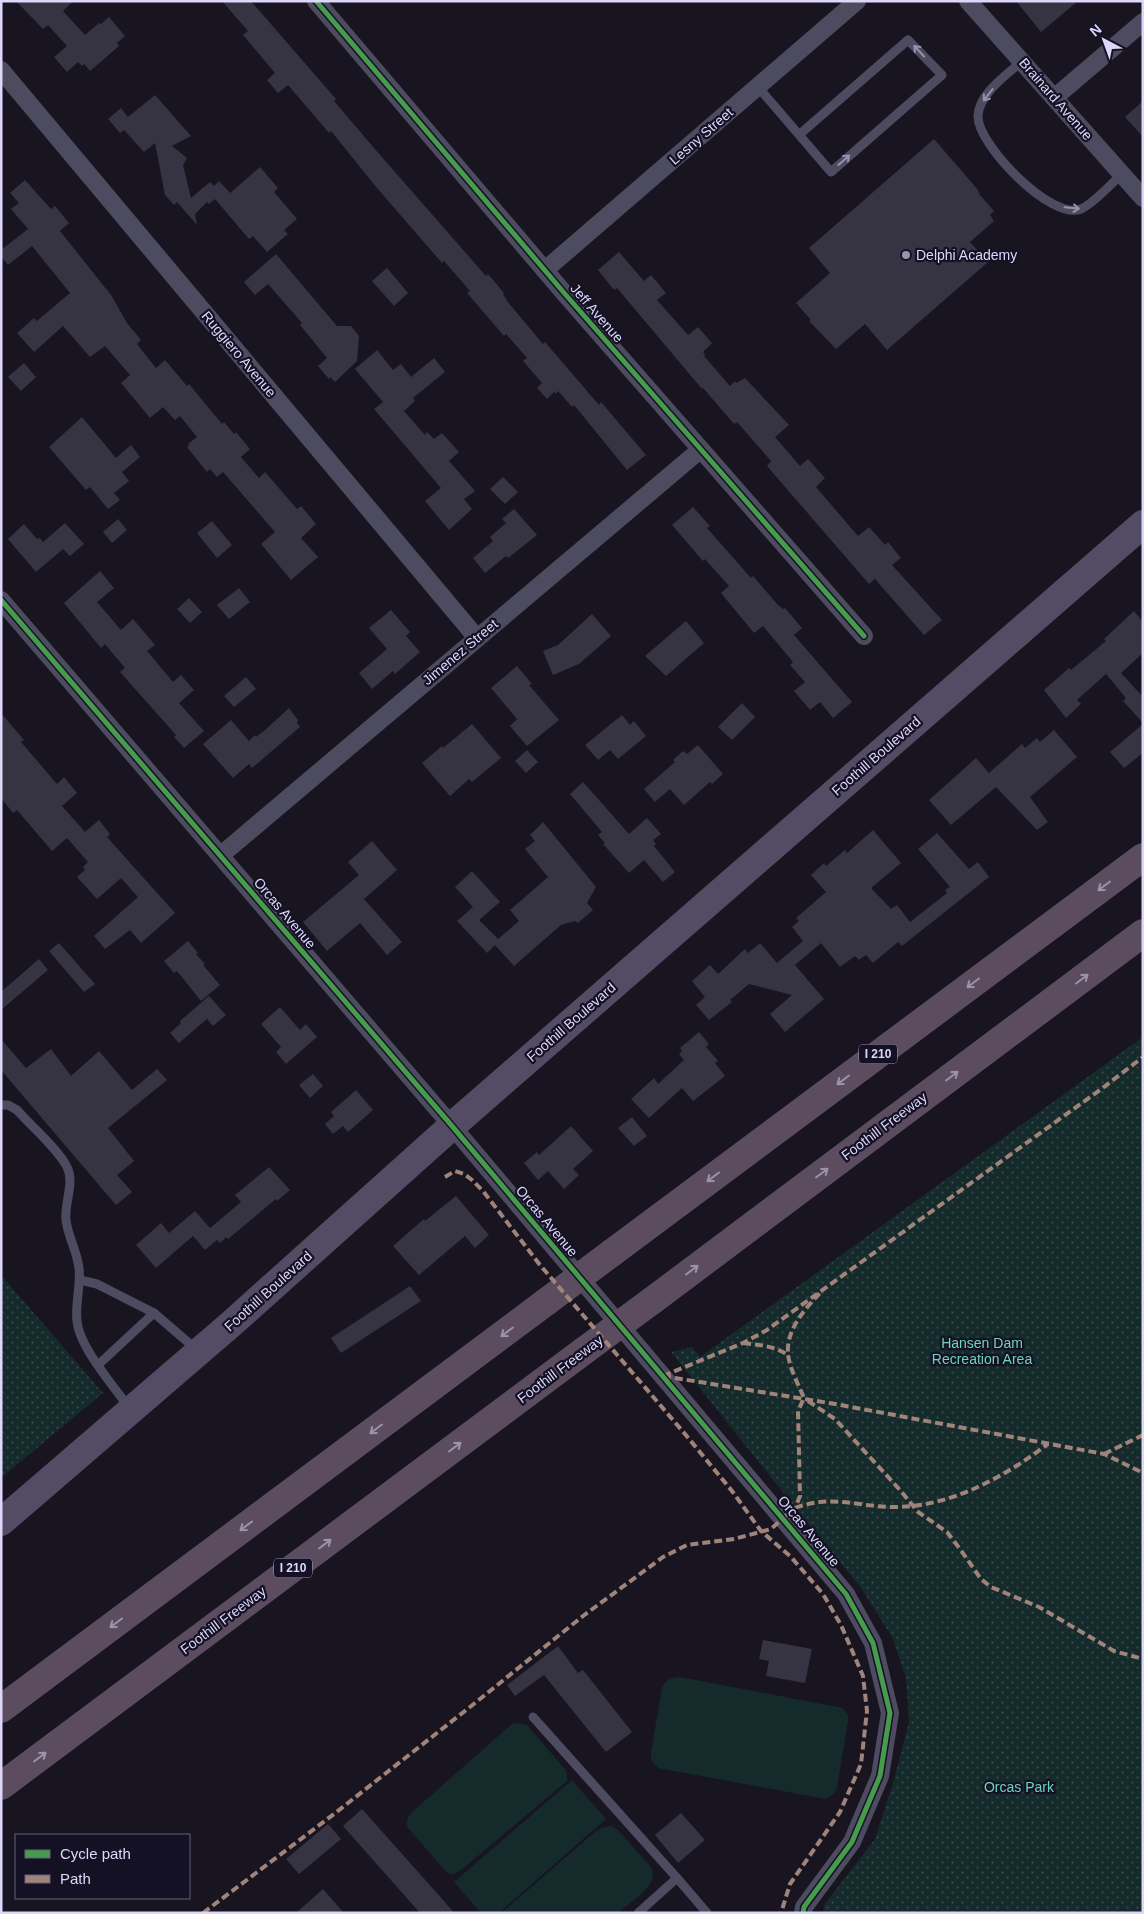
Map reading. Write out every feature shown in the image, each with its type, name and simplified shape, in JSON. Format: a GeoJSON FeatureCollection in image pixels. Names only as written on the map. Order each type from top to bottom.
{"type":"FeatureCollection","features":[{"type":"Feature","properties":{"kind":"highway","name":"I 210"},"geometry":{"type":"LineString","coordinates":[[1,1709],[1143,857]]}},
{"type":"Feature","properties":{"kind":"highway","name":"Foothill Freeway"},"geometry":{"type":"LineString","coordinates":[[1,1786],[1143,933]]}},
{"type":"Feature","properties":{"kind":"main road","name":"Foothill Boulevard"},"geometry":{"type":"LineString","coordinates":[[1,1522],[199,1352],[452,1126],[1143,524]]}},
{"type":"Feature","properties":{"kind":"street","name":"Jeff Avenue"},"geometry":{"type":"LineString","coordinates":[[316,1],[700,450],[864,636]]}},
{"type":"Feature","properties":{"kind":"street","name":"Lesny Street"},"geometry":{"type":"LineString","coordinates":[[545,270],[857,1]]}},
{"type":"Feature","properties":{"kind":"street","name":"Brainard Avenue"},"geometry":{"type":"LineString","coordinates":[[968,1],[1143,198]]}},
{"type":"Feature","properties":{"kind":"street"},"geometry":{"type":"LineString","coordinates":[[1054,98],[1143,22]]}},
{"type":"Feature","properties":{"kind":"street","name":"Ruggiero Avenue"},"geometry":{"type":"LineString","coordinates":[[3,74],[477,638]]}},
{"type":"Feature","properties":{"kind":"street","name":"Jimenez Street"},"geometry":{"type":"LineString","coordinates":[[221,855],[700,450]]}},
{"type":"Feature","properties":{"kind":"street","name":"Orcas Avenue"},"geometry":{"type":"LineString","coordinates":[[1,600],[452,1126],[846,1594],[873,1643],[890,1713],[880,1776],[852,1842],[808,1901],[803,1913]]}},
{"type":"Feature","properties":{"kind":"lane"},"geometry":{"type":"LineString","coordinates":[[758,87],[832,172],[942,75],[908,40],[800,134]]}},
{"type":"Feature","properties":{"kind":"lane"},"geometry":{"type":"LineString","coordinates":[[1022,61],[984,98],[978,115],[980,128],[988,141],[1022,183],[1046,201],[1069,210],[1081,209],[1101,194],[1122,174]]}},
{"type":"Feature","properties":{"kind":"lane"},"geometry":{"type":"LineString","coordinates":[[1,1105],[8,1105],[17,1110],[62,1158],[68,1169],[66,1218],[68,1232],[77,1256],[80,1280],[76,1305],[77,1323],[88,1349],[131,1410]]}},
{"type":"Feature","properties":{"kind":"lane"},"geometry":{"type":"LineString","coordinates":[[80,1280],[97,1284],[154,1313],[199,1352]]}},
{"type":"Feature","properties":{"kind":"lane"},"geometry":{"type":"LineString","coordinates":[[98,1365],[154,1313]]}},
{"type":"Feature","properties":{"kind":"lane"},"geometry":{"type":"LineString","coordinates":[[532,1717],[707,1913]]}},
{"type":"Feature","properties":{"kind":"lane"},"geometry":{"type":"LineString","coordinates":[[638,1913],[677,1878]]}},
{"type":"Feature","properties":{"kind":"green space"},"geometry":{"type":"Polygon","coordinates":[[[1143,1037],[1143,1913],[823,1913],[824,1905],[875,1839],[894,1780],[909,1722],[906,1678],[892,1637],[861,1588],[671,1352],[692,1347],[700,1357],[1143,1037]]]}},
{"type":"Feature","properties":{"kind":"green space"},"geometry":{"type":"Polygon","coordinates":[[[1,1275],[103,1393],[1,1478],[1,1275]]]}},
{"type":"Feature","properties":{"kind":"green space"},"geometry":{"type":"Polygon","coordinates":[[[680,1677],[843,1708],[848,1716],[848,1721],[837,1788],[834,1793],[826,1799],[658,1768],[651,1760],[651,1752],[662,1688],[669,1680],[680,1677]]]}},
{"type":"Feature","properties":{"kind":"green space"},"geometry":{"type":"Polygon","coordinates":[[[512,1724],[527,1725],[564,1768],[567,1773],[567,1781],[460,1871],[452,1874],[447,1873],[408,1828],[408,1817],[512,1724]]]}},
{"type":"Feature","properties":{"kind":"green space"},"geometry":{"type":"Polygon","coordinates":[[[572,1780],[606,1819],[499,1913],[481,1913],[454,1882],[572,1780]]]}},
{"type":"Feature","properties":{"kind":"green space"},"geometry":{"type":"Polygon","coordinates":[[[612,1826],[618,1830],[650,1866],[653,1872],[649,1885],[637,1898],[618,1913],[501,1913],[596,1831],[612,1826]]]}},
{"type":"Feature","properties":{"kind":"building"},"geometry":{"type":"Polygon","coordinates":[[[16,1],[73,1],[63,11],[85,35],[109,17],[125,36],[117,43],[119,46],[90,71],[84,64],[82,66],[78,62],[67,72],[54,57],[67,46],[48,25],[43,29],[16,1]]]}},
{"type":"Feature","properties":{"kind":"building"},"geometry":{"type":"Polygon","coordinates":[[[222,1],[251,1],[336,99],[334,101],[374,148],[486,276],[488,274],[504,293],[507,301],[543,344],[545,342],[599,405],[601,402],[646,455],[627,470],[574,405],[572,407],[558,391],[556,394],[554,392],[547,399],[537,388],[542,383],[523,361],[527,358],[506,334],[504,336],[467,293],[470,291],[444,261],[442,263],[331,131],[329,133],[288,85],[278,93],[267,80],[275,73],[243,35],[248,31],[222,1]]]}},
{"type":"Feature","properties":{"kind":"building"},"geometry":{"type":"Polygon","coordinates":[[[1016,1],[1078,1],[1041,32],[1016,1]]]}},
{"type":"Feature","properties":{"kind":"building"},"geometry":{"type":"Polygon","coordinates":[[[155,95],[191,136],[172,146],[187,158],[183,165],[191,198],[210,182],[214,186],[219,181],[230,193],[260,167],[278,188],[274,192],[297,219],[284,230],[288,234],[267,252],[253,236],[249,239],[215,199],[209,204],[207,202],[195,214],[197,225],[177,202],[174,205],[165,195],[155,143],[144,152],[124,130],[120,133],[108,119],[121,108],[128,117],[155,95]]]}},
{"type":"Feature","properties":{"kind":"building"},"geometry":{"type":"Polygon","coordinates":[[[1143,101],[1143,137],[1125,117],[1143,101]]]}},
{"type":"Feature","properties":{"kind":"building"},"geometry":{"type":"Polygon","coordinates":[[[934,139],[994,211],[990,215],[994,221],[970,242],[988,262],[887,350],[865,324],[836,349],[809,321],[811,320],[796,303],[830,273],[809,248],[934,139]]]}},
{"type":"Feature","properties":{"kind":"building"},"geometry":{"type":"Polygon","coordinates":[[[25,180],[51,209],[55,206],[69,223],[60,231],[111,295],[127,323],[141,340],[137,344],[156,368],[165,360],[187,386],[189,384],[222,424],[224,422],[234,434],[236,432],[250,449],[241,457],[259,478],[265,472],[297,509],[301,506],[316,524],[301,538],[318,557],[291,580],[261,544],[275,532],[223,472],[217,477],[210,469],[207,472],[187,447],[197,437],[180,416],[175,420],[163,407],[150,418],[121,383],[130,375],[105,346],[90,357],[63,326],[34,352],[17,333],[34,318],[37,321],[70,293],[32,246],[8,265],[1,256],[1,250],[28,229],[11,209],[19,203],[10,193],[25,180]]]}},
{"type":"Feature","properties":{"kind":"building"},"geometry":{"type":"Polygon","coordinates":[[[619,252],[644,281],[651,275],[666,293],[657,300],[688,335],[698,327],[712,343],[703,352],[704,356],[730,386],[735,381],[736,383],[745,378],[789,425],[775,437],[800,466],[808,459],[825,478],[816,487],[858,536],[869,527],[885,545],[888,542],[901,558],[892,565],[942,620],[924,635],[875,579],[869,584],[767,466],[771,461],[737,422],[734,424],[702,389],[617,288],[614,290],[598,270],[619,252]]]}},
{"type":"Feature","properties":{"kind":"building"},"geometry":{"type":"Polygon","coordinates":[[[276,254],[337,326],[351,326],[359,336],[357,361],[335,382],[330,377],[329,379],[318,366],[327,358],[300,325],[302,323],[268,284],[255,295],[244,282],[276,254]]]}},
{"type":"Feature","properties":{"kind":"building"},"geometry":{"type":"Polygon","coordinates":[[[387,268],[408,293],[394,306],[372,281],[387,268]]]}},
{"type":"Feature","properties":{"kind":"building"},"geometry":{"type":"Polygon","coordinates":[[[377,350],[393,370],[401,364],[411,377],[434,358],[445,372],[413,398],[415,401],[404,411],[425,435],[427,432],[434,439],[442,433],[459,452],[449,461],[475,491],[464,499],[472,509],[449,530],[425,501],[441,488],[374,409],[383,402],[355,369],[377,350]]]}},
{"type":"Feature","properties":{"kind":"building"},"geometry":{"type":"Polygon","coordinates":[[[24,363],[36,377],[21,391],[8,377],[24,363]]]}},
{"type":"Feature","properties":{"kind":"building"},"geometry":{"type":"Polygon","coordinates":[[[82,417],[116,458],[131,445],[140,457],[122,472],[129,481],[114,493],[120,500],[108,509],[90,487],[86,490],[49,447],[82,417]]]}},
{"type":"Feature","properties":{"kind":"building"},"geometry":{"type":"Polygon","coordinates":[[[503,477],[518,492],[505,504],[490,489],[503,477]]]}},
{"type":"Feature","properties":{"kind":"building"},"geometry":{"type":"Polygon","coordinates":[[[693,507],[710,526],[707,528],[751,578],[753,576],[778,605],[783,609],[785,608],[802,628],[794,635],[852,702],[833,718],[820,702],[810,710],[794,691],[805,682],[790,665],[793,662],[763,626],[754,633],[721,593],[729,586],[705,559],[703,561],[672,525],[693,507]]]}},
{"type":"Feature","properties":{"kind":"building"},"geometry":{"type":"Polygon","coordinates":[[[514,509],[537,535],[485,573],[473,558],[493,541],[490,537],[506,523],[502,519],[514,509]]]}},
{"type":"Feature","properties":{"kind":"building"},"geometry":{"type":"Polygon","coordinates":[[[118,519],[127,530],[112,543],[103,532],[118,519]]]}},
{"type":"Feature","properties":{"kind":"building"},"geometry":{"type":"Polygon","coordinates":[[[212,521],[232,545],[217,558],[197,533],[212,521]]]}},
{"type":"Feature","properties":{"kind":"building"},"geometry":{"type":"Polygon","coordinates":[[[65,523],[84,544],[70,556],[63,549],[36,572],[8,539],[24,524],[37,539],[40,538],[43,542],[65,523]]]}},
{"type":"Feature","properties":{"kind":"building"},"geometry":{"type":"Polygon","coordinates":[[[100,571],[114,588],[97,602],[121,630],[133,619],[155,645],[147,651],[173,682],[181,675],[194,690],[179,703],[204,731],[184,748],[174,737],[176,735],[120,672],[125,668],[105,644],[101,648],[64,603],[100,571]]]}},
{"type":"Feature","properties":{"kind":"building"},"geometry":{"type":"Polygon","coordinates":[[[239,588],[250,602],[229,619],[217,605],[239,588]]]}},
{"type":"Feature","properties":{"kind":"building"},"geometry":{"type":"Polygon","coordinates":[[[189,598],[202,612],[190,623],[177,609],[189,598]]]}},
{"type":"Feature","properties":{"kind":"building"},"geometry":{"type":"Polygon","coordinates":[[[391,610],[410,632],[406,636],[420,652],[395,674],[393,671],[372,689],[359,673],[387,649],[369,628],[391,610]]]}},
{"type":"Feature","properties":{"kind":"building"},"geometry":{"type":"Polygon","coordinates":[[[1134,611],[1143,622],[1143,653],[1121,673],[1143,697],[1143,723],[1123,701],[1126,698],[1106,674],[1077,700],[1081,704],[1066,718],[1044,690],[1069,668],[1071,670],[1106,641],[1104,639],[1134,611]]]}},
{"type":"Feature","properties":{"kind":"building"},"geometry":{"type":"Polygon","coordinates":[[[592,614],[611,636],[579,664],[553,675],[543,651],[558,645],[592,614]]]}},
{"type":"Feature","properties":{"kind":"building"},"geometry":{"type":"Polygon","coordinates":[[[686,621],[704,643],[666,676],[645,656],[686,621]]]}},
{"type":"Feature","properties":{"kind":"building"},"geometry":{"type":"Polygon","coordinates":[[[517,666],[532,684],[529,685],[559,720],[527,746],[510,726],[517,719],[491,688],[517,666]]]}},
{"type":"Feature","properties":{"kind":"building"},"geometry":{"type":"Polygon","coordinates":[[[246,677],[256,689],[234,707],[224,696],[246,677]]]}},
{"type":"Feature","properties":{"kind":"building"},"geometry":{"type":"Polygon","coordinates":[[[742,703],[755,717],[732,740],[718,727],[742,703]]]}},
{"type":"Feature","properties":{"kind":"building"},"geometry":{"type":"Polygon","coordinates":[[[289,708],[298,720],[297,723],[300,727],[252,768],[249,764],[233,778],[203,744],[231,720],[249,741],[255,735],[256,737],[265,730],[289,708]]]}},
{"type":"Feature","properties":{"kind":"building"},"geometry":{"type":"Polygon","coordinates":[[[1,713],[24,740],[21,742],[57,784],[64,777],[77,793],[62,806],[85,832],[99,820],[110,834],[107,837],[175,913],[141,943],[130,930],[105,949],[94,936],[138,897],[121,878],[97,899],[77,877],[85,870],[83,867],[88,862],[67,838],[52,851],[17,810],[13,813],[1,798],[1,713]]]}},
{"type":"Feature","properties":{"kind":"building"},"geometry":{"type":"Polygon","coordinates":[[[622,715],[630,725],[634,721],[646,736],[618,759],[610,750],[598,760],[585,745],[622,715]]]}},
{"type":"Feature","properties":{"kind":"building"},"geometry":{"type":"Polygon","coordinates":[[[472,724],[501,758],[472,782],[469,779],[450,796],[422,763],[472,724]]]}},
{"type":"Feature","properties":{"kind":"building"},"geometry":{"type":"Polygon","coordinates":[[[1143,724],[1143,753],[1124,768],[1110,752],[1143,724]]]}},
{"type":"Feature","properties":{"kind":"building"},"geometry":{"type":"Polygon","coordinates":[[[1054,730],[1077,757],[1030,797],[1048,822],[1037,830],[996,787],[951,825],[929,800],[976,758],[989,773],[1022,744],[1025,748],[1037,738],[1040,742],[1054,730]]]}},
{"type":"Feature","properties":{"kind":"building"},"geometry":{"type":"Polygon","coordinates":[[[698,745],[723,774],[712,784],[710,782],[684,805],[670,789],[655,802],[644,789],[675,762],[673,760],[683,751],[687,754],[698,745]]]}},
{"type":"Feature","properties":{"kind":"building"},"geometry":{"type":"Polygon","coordinates":[[[527,750],[538,762],[526,773],[515,761],[527,750]]]}},
{"type":"Feature","properties":{"kind":"building"},"geometry":{"type":"Polygon","coordinates":[[[583,782],[629,834],[647,818],[661,834],[653,840],[656,844],[654,846],[675,872],[663,882],[644,860],[629,873],[603,844],[605,843],[598,835],[602,832],[570,794],[583,782]]]}},
{"type":"Feature","properties":{"kind":"building"},"geometry":{"type":"Polygon","coordinates":[[[543,822],[596,887],[587,903],[593,910],[578,923],[575,921],[561,925],[514,966],[495,945],[487,953],[457,921],[473,907],[455,887],[472,871],[500,902],[479,920],[498,939],[519,921],[510,910],[548,877],[525,849],[535,841],[530,835],[543,822]]]}},
{"type":"Feature","properties":{"kind":"building"},"geometry":{"type":"Polygon","coordinates":[[[873,830],[901,863],[871,888],[891,909],[897,905],[910,922],[947,893],[945,890],[950,887],[918,849],[937,833],[969,869],[978,862],[989,877],[902,946],[898,942],[873,963],[866,955],[859,960],[855,956],[840,967],[821,943],[795,965],[824,999],[785,1032],[770,1014],[792,995],[749,984],[730,1000],[732,1002],[709,1020],[696,1005],[705,997],[692,981],[710,965],[718,974],[745,949],[748,953],[760,943],[777,963],[803,941],[792,927],[799,921],[796,918],[826,892],[811,875],[824,863],[826,866],[845,850],[847,853],[873,830]]]}},
{"type":"Feature","properties":{"kind":"building"},"geometry":{"type":"Polygon","coordinates":[[[372,841],[397,870],[364,899],[402,942],[387,955],[360,923],[327,951],[303,922],[359,875],[348,862],[372,841]]]}},
{"type":"Feature","properties":{"kind":"building"},"geometry":{"type":"Polygon","coordinates":[[[188,941],[205,964],[203,965],[220,985],[201,1001],[177,971],[174,973],[164,961],[188,941]]]}},
{"type":"Feature","properties":{"kind":"building"},"geometry":{"type":"Polygon","coordinates":[[[59,943],[95,984],[84,992],[49,951],[59,943]]]}},
{"type":"Feature","properties":{"kind":"building"},"geometry":{"type":"Polygon","coordinates":[[[39,959],[48,970],[1,1010],[1,992],[39,959]]]}},
{"type":"Feature","properties":{"kind":"building"},"geometry":{"type":"Polygon","coordinates":[[[209,996],[226,1015],[213,1026],[207,1019],[179,1043],[170,1033],[181,1023],[180,1021],[209,996]]]}},
{"type":"Feature","properties":{"kind":"building"},"geometry":{"type":"Polygon","coordinates":[[[280,1007],[300,1030],[306,1024],[317,1037],[286,1064],[276,1052],[281,1047],[261,1024],[280,1007]]]}},
{"type":"Feature","properties":{"kind":"building"},"geometry":{"type":"Polygon","coordinates":[[[699,1032],[709,1044],[706,1047],[718,1061],[715,1063],[725,1076],[693,1101],[682,1088],[649,1118],[631,1099],[654,1078],[658,1084],[684,1060],[679,1054],[682,1051],[680,1048],[699,1032]]]}},
{"type":"Feature","properties":{"kind":"building"},"geometry":{"type":"Polygon","coordinates":[[[1,1039],[26,1068],[51,1049],[71,1076],[99,1051],[132,1090],[157,1069],[167,1080],[108,1128],[134,1161],[117,1175],[132,1192],[116,1205],[1,1070],[1,1039]]]}},
{"type":"Feature","properties":{"kind":"building"},"geometry":{"type":"Polygon","coordinates":[[[313,1074],[323,1086],[310,1098],[299,1085],[313,1074]]]}},
{"type":"Feature","properties":{"kind":"building"},"geometry":{"type":"Polygon","coordinates":[[[356,1090],[373,1110],[348,1132],[343,1126],[333,1134],[325,1124],[334,1116],[331,1112],[356,1090]]]}},
{"type":"Feature","properties":{"kind":"building"},"geometry":{"type":"Polygon","coordinates":[[[632,1117],[647,1136],[634,1146],[618,1128],[632,1117]]]}},
{"type":"Feature","properties":{"kind":"building"},"geometry":{"type":"Polygon","coordinates":[[[571,1126],[593,1151],[573,1169],[579,1175],[564,1189],[548,1171],[538,1180],[524,1163],[537,1152],[539,1155],[571,1126]]]}},
{"type":"Feature","properties":{"kind":"building"},"geometry":{"type":"Polygon","coordinates":[[[269,1167],[290,1190],[277,1201],[276,1199],[228,1239],[226,1237],[220,1243],[217,1240],[205,1250],[193,1236],[156,1268],[136,1245],[161,1223],[169,1233],[195,1211],[210,1228],[241,1202],[235,1195],[269,1167]]]}},
{"type":"Feature","properties":{"kind":"building"},"geometry":{"type":"Polygon","coordinates":[[[456,1196],[489,1235],[475,1248],[465,1236],[419,1275],[393,1246],[424,1219],[425,1221],[456,1196]]]}},
{"type":"Feature","properties":{"kind":"building"},"geometry":{"type":"Polygon","coordinates":[[[410,1286],[421,1301],[341,1353],[331,1338],[410,1286]]]}},
{"type":"Feature","properties":{"kind":"building"},"geometry":{"type":"Polygon","coordinates":[[[763,1640],[812,1649],[805,1683],[766,1676],[769,1661],[759,1659],[763,1640]]]}},
{"type":"Feature","properties":{"kind":"building"},"geometry":{"type":"Polygon","coordinates":[[[558,1646],[578,1673],[583,1670],[632,1732],[606,1752],[544,1675],[515,1696],[507,1685],[558,1646]]]}},
{"type":"Feature","properties":{"kind":"building"},"geometry":{"type":"Polygon","coordinates":[[[362,1809],[454,1913],[420,1913],[343,1826],[362,1809]]]}},
{"type":"Feature","properties":{"kind":"building"},"geometry":{"type":"Polygon","coordinates":[[[681,1813],[705,1840],[678,1863],[655,1835],[681,1813]]]}},
{"type":"Feature","properties":{"kind":"building"},"geometry":{"type":"Polygon","coordinates":[[[328,1824],[341,1839],[299,1874],[286,1859],[328,1824]]]}},
{"type":"Feature","properties":{"kind":"building"},"geometry":{"type":"Polygon","coordinates":[[[323,1889],[344,1913],[296,1913],[323,1889]]]}},
{"type":"Feature","properties":{"kind":"marked path"},"geometry":{"type":"LineString","coordinates":[[663,1376],[743,1343],[767,1330],[1143,1057]]}},
{"type":"Feature","properties":{"kind":"marked path"},"geometry":{"type":"LineString","coordinates":[[445,1177],[455,1171],[464,1174],[483,1191],[540,1265],[732,1491],[761,1531],[791,1557],[823,1594],[841,1625],[863,1676],[867,1711],[861,1764],[840,1812],[790,1884],[781,1913]]}},
{"type":"Feature","properties":{"kind":"marked path"},"geometry":{"type":"LineString","coordinates":[[203,1913],[334,1814],[583,1616],[663,1557],[687,1545],[734,1539],[771,1529],[795,1508],[800,1496],[798,1411],[804,1398],[790,1365],[788,1345],[797,1321],[820,1293]]}},
{"type":"Feature","properties":{"kind":"marked path"},"geometry":{"type":"LineString","coordinates":[[743,1343],[761,1345],[788,1355]]}},
{"type":"Feature","properties":{"kind":"marked path"},"geometry":{"type":"LineString","coordinates":[[663,1376],[835,1404],[1104,1454],[1143,1473]]}},
{"type":"Feature","properties":{"kind":"marked path"},"geometry":{"type":"LineString","coordinates":[[808,1401],[835,1419],[918,1512],[947,1532],[981,1579],[991,1587],[1039,1607],[1114,1651],[1143,1659]]}},
{"type":"Feature","properties":{"kind":"marked path"},"geometry":{"type":"LineString","coordinates":[[1104,1454],[1143,1435]]}},
{"type":"Feature","properties":{"kind":"marked path"},"geometry":{"type":"LineString","coordinates":[[795,1508],[821,1502],[845,1502],[894,1507],[936,1502],[976,1488],[1013,1468],[1048,1444]]}},
{"type":"Feature","properties":{"kind":"cycle path"},"geometry":{"type":"LineString","coordinates":[[316,1],[565,294],[864,636]]}},
{"type":"Feature","properties":{"kind":"cycle path"},"geometry":{"type":"LineString","coordinates":[[1,600],[452,1126],[846,1594],[873,1643],[890,1713],[880,1776],[852,1842],[804,1907],[803,1913]]}},
{"type":"Feature","properties":{"kind":"place","name":"Delphi Academy"},"geometry":{"type":"Point","coordinates":[906,255]}},
{"type":"Feature","properties":{"kind":"park label","name":"Hansen Dam Recreation Area"},"geometry":{"type":"Point","coordinates":[982,1352]}},
{"type":"Feature","properties":{"kind":"park label","name":"Orcas Park"},"geometry":{"type":"Point","coordinates":[1019,1787]}}]}
